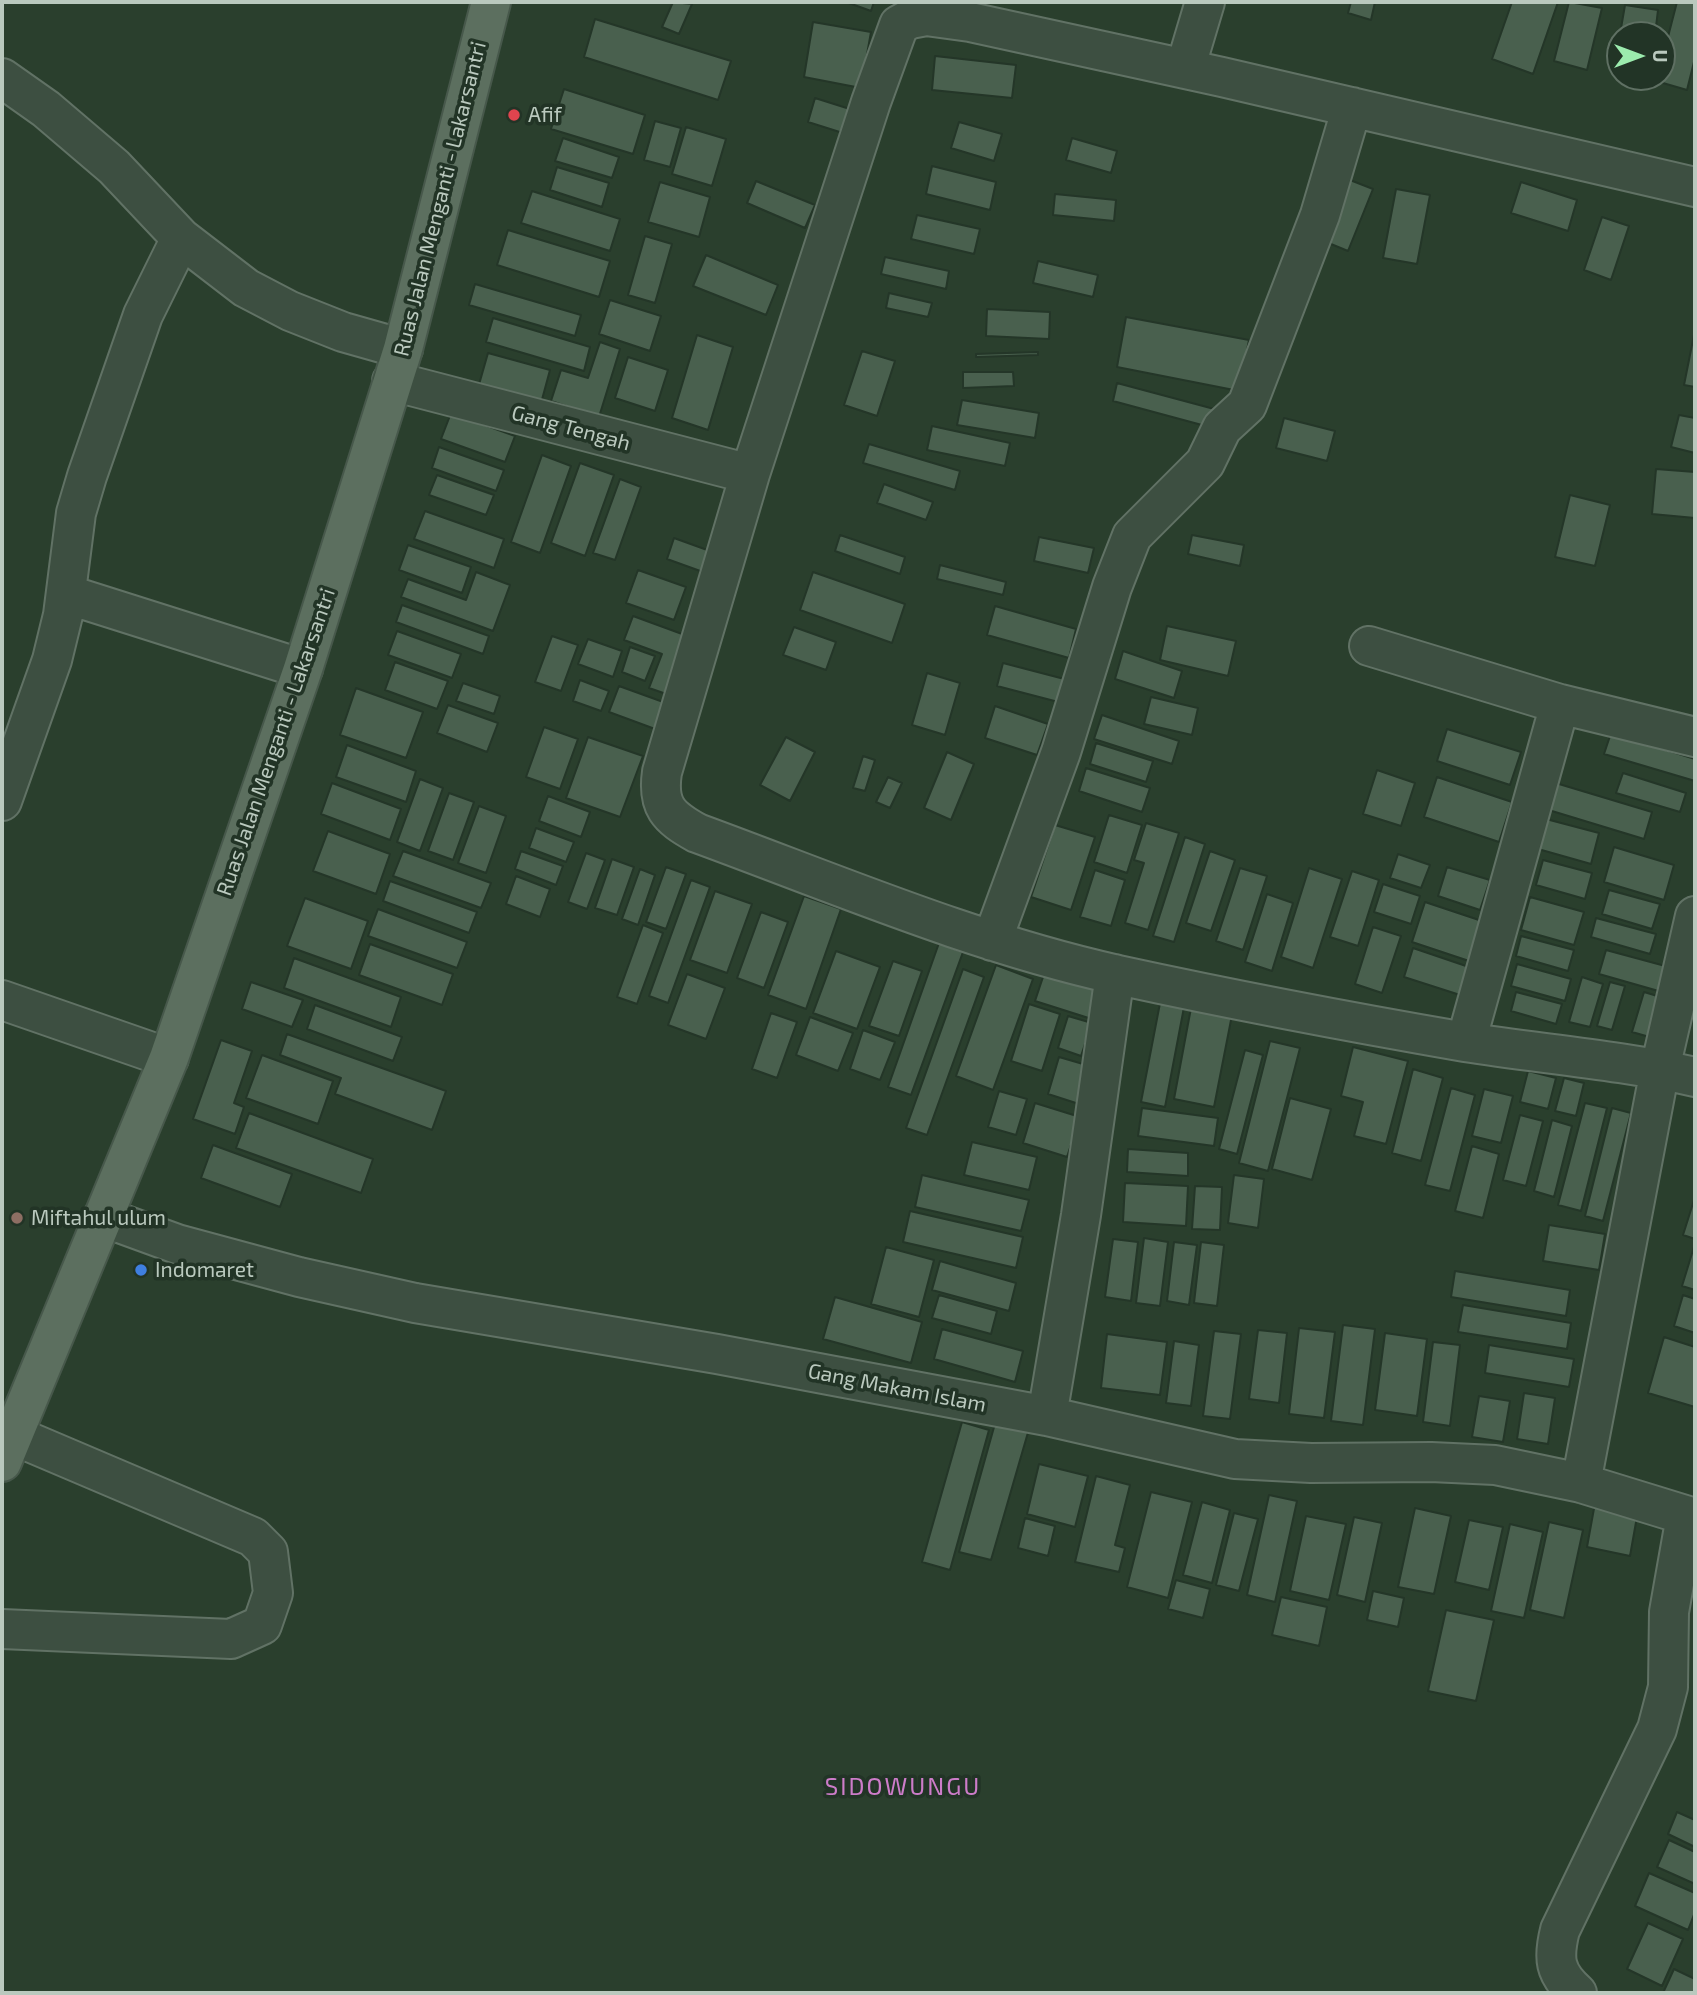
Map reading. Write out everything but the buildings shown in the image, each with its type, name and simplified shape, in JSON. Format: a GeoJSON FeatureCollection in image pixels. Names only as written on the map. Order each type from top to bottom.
{"type":"FeatureCollection","features":[{"type":"Feature","properties":{"kind":"main road","name":"Ruas Jalan Menganti - Lakarsantri"},"geometry":{"type":"LineString","coordinates":[[7,1448],[169,1058],[303,669],[397,365],[491,2]]}},
{"type":"Feature","properties":{"kind":"street"},"geometry":{"type":"LineString","coordinates":[[1185,69],[1205,2]]}},
{"type":"Feature","properties":{"kind":"street"},"geometry":{"type":"LineString","coordinates":[[1678,1073],[1466,1042],[1267,1005],[1115,974],[992,941],[697,833],[676,821],[664,806],[660,791],[662,772],[750,474],[899,25],[910,19],[943,17],[1185,69],[1695,187]]}},
{"type":"Feature","properties":{"kind":"street","name":"Gang Tengah"},"geometry":{"type":"LineString","coordinates":[[2,78],[46,109],[114,167],[181,238],[246,288],[290,311],[343,332],[397,365],[750,474]]}},
{"type":"Feature","properties":{"kind":"street"},"geometry":{"type":"LineString","coordinates":[[992,941],[1061,752],[1112,587],[1132,536],[1205,463],[1222,428],[1247,405],[1321,215],[1352,107]]}},
{"type":"Feature","properties":{"kind":"street"},"geometry":{"type":"LineString","coordinates":[[2,801],[52,660],[66,594],[76,513],[87,476],[144,315],[181,238]]}},
{"type":"Feature","properties":{"kind":"street"},"geometry":{"type":"LineString","coordinates":[[66,594],[303,669]]}},
{"type":"Feature","properties":{"kind":"street"},"geometry":{"type":"LineString","coordinates":[[1368,646],[1560,704],[1695,737]]}},
{"type":"Feature","properties":{"kind":"street"},"geometry":{"type":"LineString","coordinates":[[1466,1042],[1560,704]]}},
{"type":"Feature","properties":{"kind":"street"},"geometry":{"type":"LineString","coordinates":[[1581,1483],[1678,1073],[1695,916]]}},
{"type":"Feature","properties":{"kind":"street"},"geometry":{"type":"LineString","coordinates":[[1047,1416],[1081,1215],[1115,974]]}},
{"type":"Feature","properties":{"kind":"street"},"geometry":{"type":"LineString","coordinates":[[2,1000],[169,1058]]}},
{"type":"Feature","properties":{"kind":"street","name":"Gang Makam Islam"},"geometry":{"type":"LineString","coordinates":[[103,1217],[177,1244],[299,1277],[415,1303],[717,1354],[1047,1416],[1235,1459],[1311,1463],[1431,1462],[1495,1465],[1581,1483],[1691,1517]]}},
{"type":"Feature","properties":{"kind":"street"},"geometry":{"type":"LineString","coordinates":[[2,1629],[231,1639],[262,1625],[273,1593],[268,1552],[253,1537],[7,1448]]}},
{"type":"Feature","properties":{"kind":"street"},"geometry":{"type":"LineString","coordinates":[[1577,1993],[1558,1970],[1555,1951],[1560,1930],[1657,1729],[1668,1687],[1669,1612],[1691,1517]]}},
{"type":"Feature","properties":{"kind":"place","name":"Afif"},"geometry":{"type":"Point","coordinates":[514,115]}},
{"type":"Feature","properties":{"kind":"place","name":"Miftahul ulum"},"geometry":{"type":"Point","coordinates":[17,1218]}},
{"type":"Feature","properties":{"kind":"place","name":"Indomaret"},"geometry":{"type":"Point","coordinates":[141,1270]}},
{"type":"Feature","properties":{"kind":"district","name":"SIDOWUNGU"},"geometry":{"type":"Point","coordinates":[903,1787]}}]}
